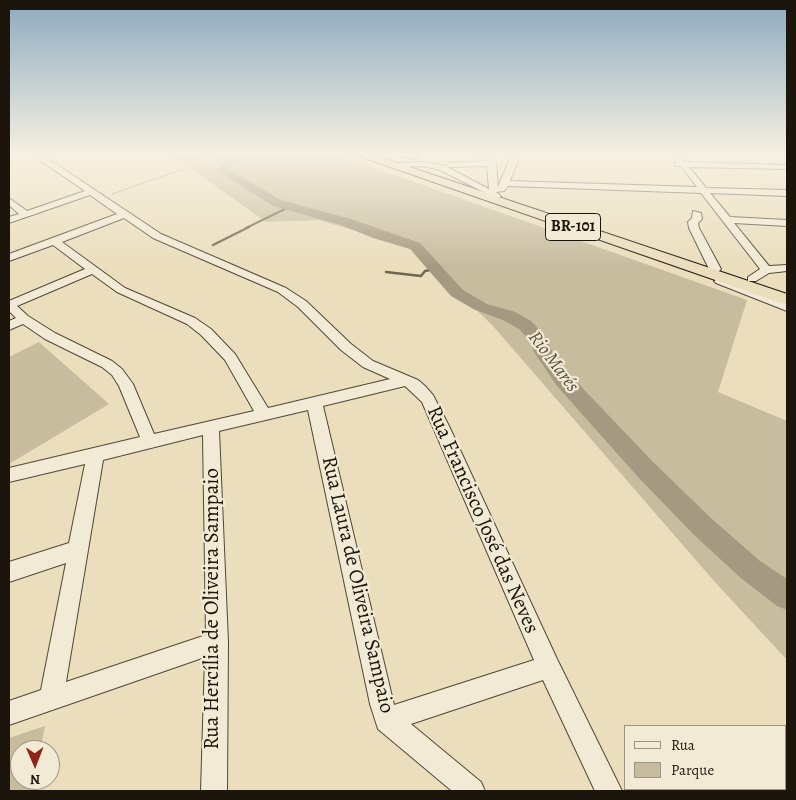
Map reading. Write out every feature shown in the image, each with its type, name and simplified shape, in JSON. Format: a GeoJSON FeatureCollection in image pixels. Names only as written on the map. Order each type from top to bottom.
{"type":"FeatureCollection","features":[{"type":"Feature","properties":{"kind":"highway","name":"BR-101"},"geometry":{"type":"LineString","coordinates":[[468,191],[787,300]]}},
{"type":"Feature","properties":{"kind":"highway","name":"BR-101"},"geometry":{"type":"LineString","coordinates":[[491,191],[787,292]]}},
{"type":"Feature","properties":{"kind":"street","name":"Rua Francisco José das Neves"},"geometry":{"type":"LineString","coordinates":[[90,191],[157,236],[282,290],[302,304],[346,347],[368,364],[413,384],[428,399],[549,667],[609,791]]}},
{"type":"Feature","properties":{"kind":"street"},"geometry":{"type":"LineString","coordinates":[[492,191],[496,193]]}},
{"type":"Feature","properties":{"kind":"street"},"geometry":{"type":"LineString","coordinates":[[704,191],[766,270]]}},
{"type":"Feature","properties":{"kind":"street"},"geometry":{"type":"LineString","coordinates":[[752,191],[787,193]]}},
{"type":"Feature","properties":{"kind":"street"},"geometry":{"type":"LineString","coordinates":[[9,220],[95,195]]}},
{"type":"Feature","properties":{"kind":"street"},"geometry":{"type":"LineString","coordinates":[[9,201],[26,214]]}},
{"type":"Feature","properties":{"kind":"street"},"geometry":{"type":"LineString","coordinates":[[696,213],[697,219],[693,222],[694,228],[715,269]]}},
{"type":"Feature","properties":{"kind":"street"},"geometry":{"type":"LineString","coordinates":[[9,258],[125,214]]}},
{"type":"Feature","properties":{"kind":"street"},"geometry":{"type":"LineString","coordinates":[[726,220],[787,223]]}},
{"type":"Feature","properties":{"kind":"street"},"geometry":{"type":"LineString","coordinates":[[54,242],[122,290],[190,321],[206,332],[230,358],[263,413]]}},
{"type":"Feature","properties":{"kind":"street"},"geometry":{"type":"LineString","coordinates":[[659,256],[787,307]]}},
{"type":"Feature","properties":{"kind":"street"},"geometry":{"type":"LineString","coordinates":[[752,279],[766,270],[787,268]]}},
{"type":"Feature","properties":{"kind":"street"},"geometry":{"type":"LineString","coordinates":[[93,269],[9,305],[24,319],[50,336],[107,364],[117,372],[126,384],[149,441]]}},
{"type":"Feature","properties":{"kind":"street"},"geometry":{"type":"LineString","coordinates":[[9,326],[24,319]]}},
{"type":"Feature","properties":{"kind":"street"},"geometry":{"type":"LineString","coordinates":[[9,475],[263,413],[404,381]]}},
{"type":"Feature","properties":{"kind":"street","name":"Rua Laura de Oliveira Sampaio"},"geometry":{"type":"LineString","coordinates":[[314,402],[387,720],[472,791]]}},
{"type":"Feature","properties":{"kind":"street","name":"Rua Hercília de Oliveira Sampaio"},"geometry":{"type":"LineString","coordinates":[[211,426],[217,642],[214,791]]}},
{"type":"Feature","properties":{"kind":"street"},"geometry":{"type":"LineString","coordinates":[[50,698],[95,455]]}},
{"type":"Feature","properties":{"kind":"street"},"geometry":{"type":"LineString","coordinates":[[9,572],[79,549]]}},
{"type":"Feature","properties":{"kind":"street"},"geometry":{"type":"LineString","coordinates":[[9,713],[217,642]]}},
{"type":"Feature","properties":{"kind":"street"},"geometry":{"type":"LineString","coordinates":[[387,720],[549,667]]}},
{"type":"Feature","properties":{"kind":"path"},"geometry":{"type":"LineString","coordinates":[[95,195],[107,191]]}},
{"type":"Feature","properties":{"kind":"green space"},"geometry":{"type":"Polygon","coordinates":[[[223,191],[441,191],[747,300],[718,392],[787,421],[787,660],[714,581],[493,326],[412,247],[318,220],[266,222],[223,191]]]}},
{"type":"Feature","properties":{"kind":"green space"},"geometry":{"type":"Polygon","coordinates":[[[39,342],[109,404],[9,464],[9,357],[39,342]]]}},
{"type":"Feature","properties":{"kind":"green space"},"geometry":{"type":"Polygon","coordinates":[[[45,726],[42,740],[10,740],[10,790],[33,791],[9,791],[9,738],[45,726]]]}},
{"type":"Feature","properties":{"kind":"waterway","name":"Rio Marés"},"geometry":{"type":"LineString","coordinates":[[258,191],[277,203],[346,222],[378,235],[415,246],[457,293],[481,307],[509,316],[525,325],[539,340],[543,352],[564,381],[646,470],[703,527],[751,570],[787,596]]}},
{"type":"Feature","properties":{"kind":"waterway"},"geometry":{"type":"LineString","coordinates":[[246,228],[291,206]]}},
{"type":"Feature","properties":{"kind":"waterway"},"geometry":{"type":"LineString","coordinates":[[213,245],[249,227]]}},
{"type":"Feature","properties":{"kind":"waterway"},"geometry":{"type":"LineString","coordinates":[[386,272],[421,276],[425,271],[435,269]]}}]}
